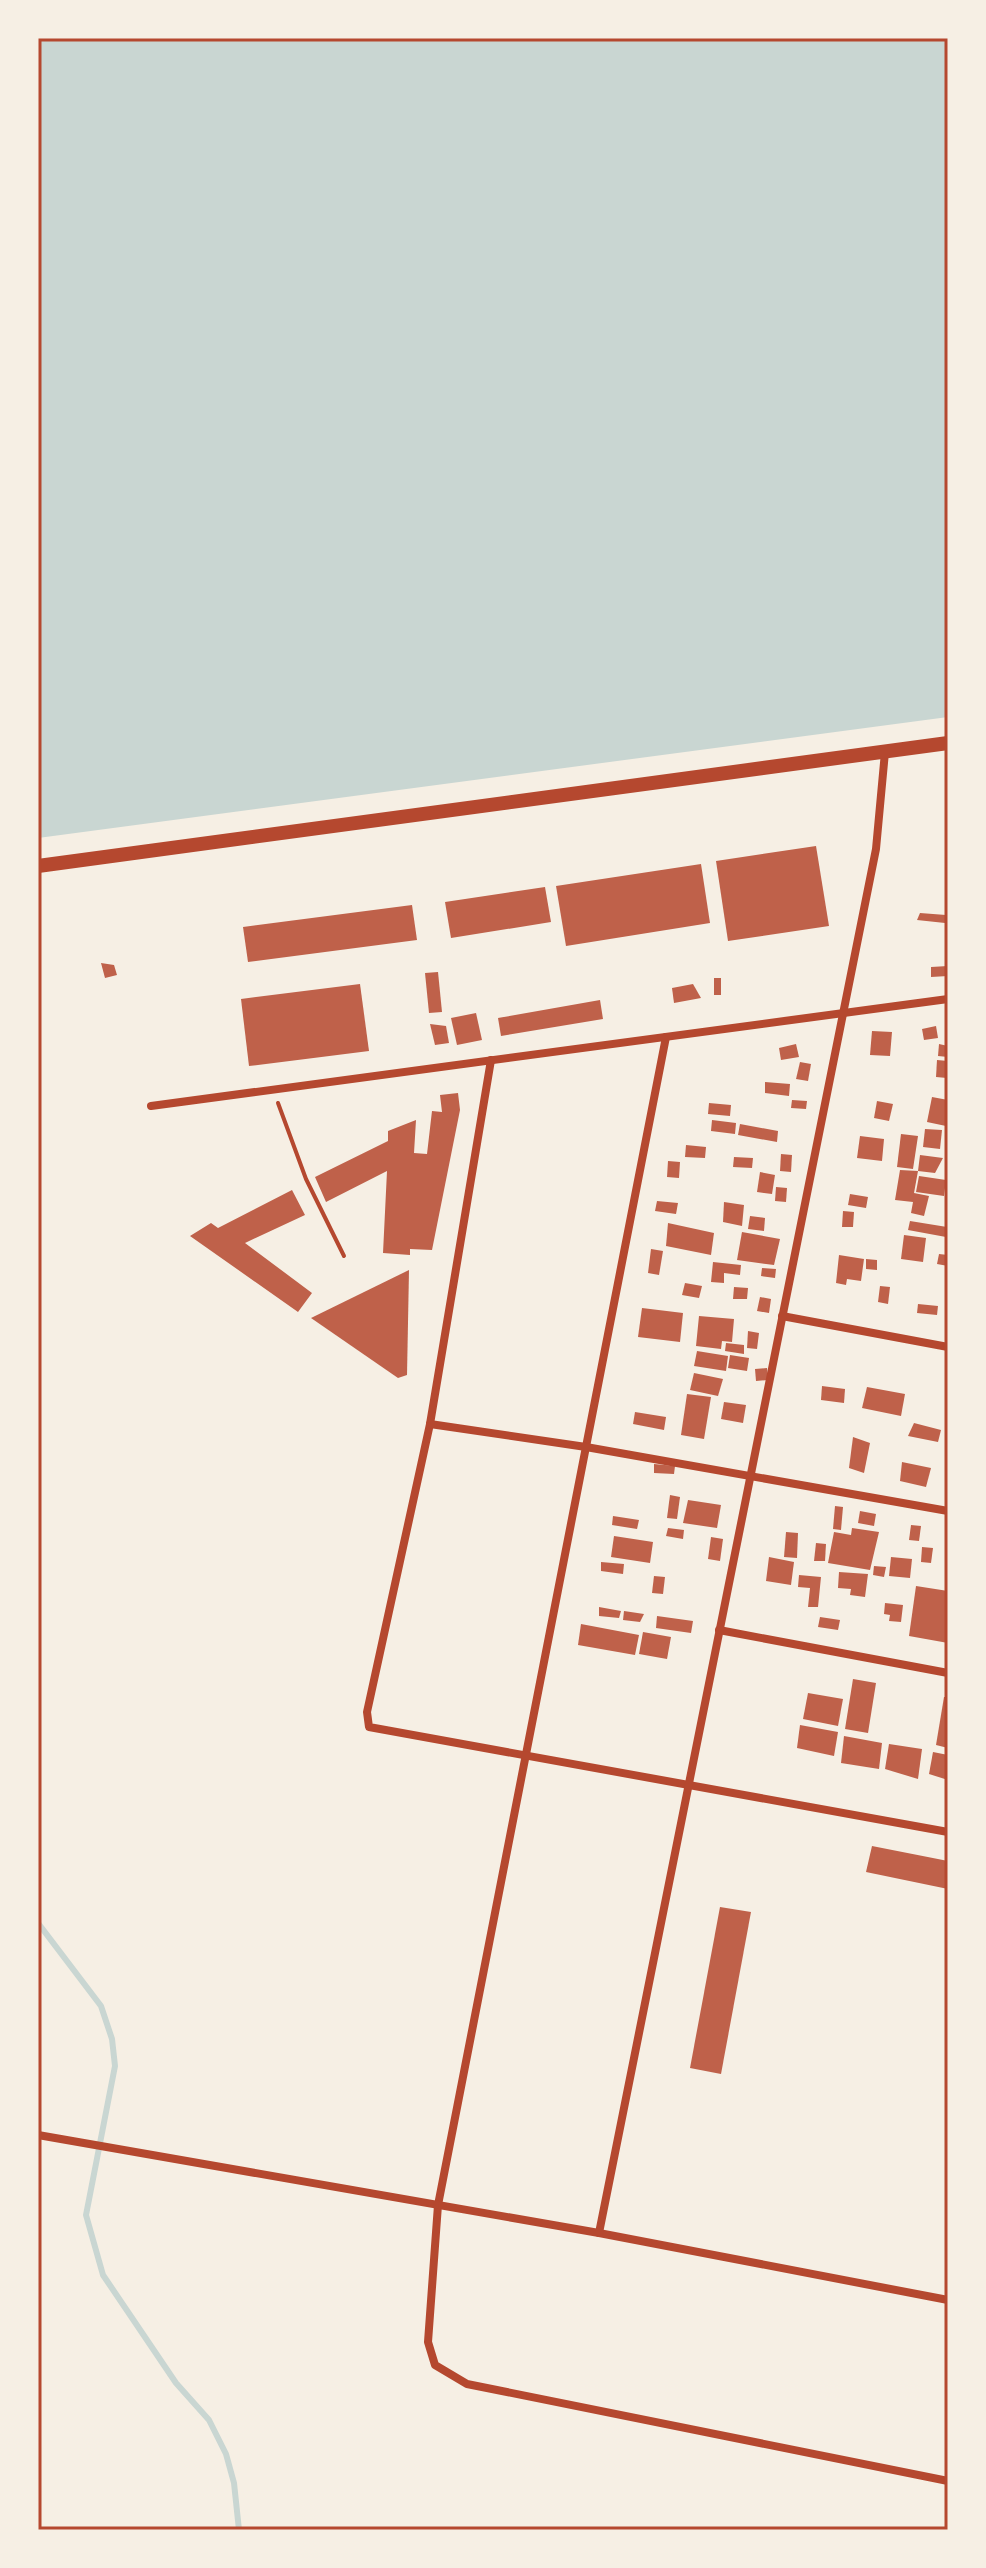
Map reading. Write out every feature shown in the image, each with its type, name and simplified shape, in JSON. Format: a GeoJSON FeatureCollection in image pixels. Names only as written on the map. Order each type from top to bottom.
{"type":"FeatureCollection","features":[{"type":"Feature","properties":{"kind":"street"},"geometry":{"type":"LineString","coordinates":[[38,866],[948,743]]}},
{"type":"Feature","properties":{"kind":"street"},"geometry":{"type":"LineString","coordinates":[[599,2233],[876,849],[885,752]]}},
{"type":"Feature","properties":{"kind":"street"},"geometry":{"type":"LineString","coordinates":[[151,1106],[948,999]]}},
{"type":"Feature","properties":{"kind":"street"},"geometry":{"type":"LineString","coordinates":[[666,1037],[438,2205],[428,2342],[435,2365],[467,2384],[948,2481]]}},
{"type":"Feature","properties":{"kind":"street"},"geometry":{"type":"LineString","coordinates":[[491,1060],[430,1424],[367,1723],[373,1731],[526,1753],[948,1832]]}},
{"type":"Feature","properties":{"kind":"street"},"geometry":{"type":"LineString","coordinates":[[782,1316],[948,1347]]}},
{"type":"Feature","properties":{"kind":"street"},"geometry":{"type":"LineString","coordinates":[[430,1424],[586,1447],[948,1511]]}},
{"type":"Feature","properties":{"kind":"street"},"geometry":{"type":"LineString","coordinates":[[719,1630],[948,1673]]}},
{"type":"Feature","properties":{"kind":"street"},"geometry":{"type":"LineString","coordinates":[[38,2135],[599,2233],[948,2300]]}},
{"type":"Feature","properties":{"kind":"path"},"geometry":{"type":"LineString","coordinates":[[275,1089],[282,1120],[306,1179],[344,1256]]}},
{"type":"Feature","properties":{"kind":"shaded area"},"geometry":{"type":"Polygon","coordinates":[[[38,38],[948,38],[948,717],[38,838],[38,38]]]}},
{"type":"Feature","properties":{"kind":"building"},"geometry":{"type":"Polygon","coordinates":[[[816,846],[829,926],[728,941],[716,861],[816,846]]]}},
{"type":"Feature","properties":{"kind":"building"},"geometry":{"type":"Polygon","coordinates":[[[701,864],[710,923],[566,946],[556,886],[701,864]]]}},
{"type":"Feature","properties":{"kind":"building"},"geometry":{"type":"Polygon","coordinates":[[[545,887],[551,922],[451,938],[445,902],[545,887]]]}},
{"type":"Feature","properties":{"kind":"building"},"geometry":{"type":"Polygon","coordinates":[[[412,905],[417,940],[248,962],[243,927],[412,905]]]}},
{"type":"Feature","properties":{"kind":"building"},"geometry":{"type":"Polygon","coordinates":[[[920,913],[946,915],[945,923],[917,920],[920,913]]]}},
{"type":"Feature","properties":{"kind":"building"},"geometry":{"type":"Polygon","coordinates":[[[101,963],[114,965],[117,975],[105,978],[101,963]]]}},
{"type":"Feature","properties":{"kind":"building"},"geometry":{"type":"Polygon","coordinates":[[[948,966],[948,976],[931,977],[931,967],[948,966]]]}},
{"type":"Feature","properties":{"kind":"building"},"geometry":{"type":"Polygon","coordinates":[[[438,972],[442,1012],[429,1013],[425,973],[438,972]]]}},
{"type":"Feature","properties":{"kind":"building"},"geometry":{"type":"Polygon","coordinates":[[[714,978],[721,978],[721,995],[714,995],[714,978]]]}},
{"type":"Feature","properties":{"kind":"building"},"geometry":{"type":"Polygon","coordinates":[[[360,984],[369,1051],[249,1066],[241,999],[360,984]]]}},
{"type":"Feature","properties":{"kind":"building"},"geometry":{"type":"Polygon","coordinates":[[[693,984],[701,998],[674,1003],[672,988],[693,984]]]}},
{"type":"Feature","properties":{"kind":"building"},"geometry":{"type":"Polygon","coordinates":[[[600,1000],[603,1019],[501,1036],[498,1018],[600,1000]]]}},
{"type":"Feature","properties":{"kind":"building"},"geometry":{"type":"Polygon","coordinates":[[[476,1013],[482,1040],[457,1045],[451,1018],[476,1013]]]}},
{"type":"Feature","properties":{"kind":"building"},"geometry":{"type":"Polygon","coordinates":[[[430,1024],[446,1026],[449,1043],[435,1045],[430,1024]]]}},
{"type":"Feature","properties":{"kind":"building"},"geometry":{"type":"Polygon","coordinates":[[[936,1026],[938,1038],[924,1040],[922,1029],[936,1026]]]}},
{"type":"Feature","properties":{"kind":"building"},"geometry":{"type":"Polygon","coordinates":[[[872,1031],[892,1032],[890,1056],[870,1055],[872,1031]]]}},
{"type":"Feature","properties":{"kind":"building"},"geometry":{"type":"Polygon","coordinates":[[[796,1044],[799,1057],[781,1060],[779,1048],[796,1044]]]}},
{"type":"Feature","properties":{"kind":"building"},"geometry":{"type":"Polygon","coordinates":[[[939,1044],[948,1046],[948,1057],[938,1056],[939,1044]]]}},
{"type":"Feature","properties":{"kind":"building"},"geometry":{"type":"Polygon","coordinates":[[[937,1060],[948,1061],[947,1078],[936,1077],[937,1060]]]}},
{"type":"Feature","properties":{"kind":"building"},"geometry":{"type":"Polygon","coordinates":[[[800,1062],[811,1064],[808,1081],[796,1079],[800,1062]]]}},
{"type":"Feature","properties":{"kind":"building"},"geometry":{"type":"Polygon","coordinates":[[[765,1082],[790,1084],[789,1096],[765,1093],[765,1082]]]}},
{"type":"Feature","properties":{"kind":"building"},"geometry":{"type":"Polygon","coordinates":[[[458,1093],[460,1110],[432,1250],[410,1249],[410,1255],[383,1253],[387,1171],[326,1202],[315,1177],[388,1141],[388,1131],[416,1120],[414,1153],[427,1154],[432,1111],[442,1112],[440,1095],[458,1093]]]}},
{"type":"Feature","properties":{"kind":"building"},"geometry":{"type":"Polygon","coordinates":[[[932,1097],[948,1100],[946,1126],[927,1122],[932,1097]]]}},
{"type":"Feature","properties":{"kind":"building"},"geometry":{"type":"Polygon","coordinates":[[[792,1100],[807,1101],[806,1109],[791,1108],[792,1100]]]}},
{"type":"Feature","properties":{"kind":"building"},"geometry":{"type":"Polygon","coordinates":[[[877,1101],[893,1104],[889,1121],[874,1118],[877,1101]]]}},
{"type":"Feature","properties":{"kind":"building"},"geometry":{"type":"Polygon","coordinates":[[[709,1103],[731,1105],[730,1116],[708,1114],[709,1103]]]}},
{"type":"Feature","properties":{"kind":"building"},"geometry":{"type":"Polygon","coordinates":[[[712,1120],[736,1123],[735,1134],[711,1131],[712,1120]]]}},
{"type":"Feature","properties":{"kind":"building"},"geometry":{"type":"Polygon","coordinates":[[[740,1124],[778,1131],[777,1142],[738,1135],[740,1124]]]}},
{"type":"Feature","properties":{"kind":"building"},"geometry":{"type":"Polygon","coordinates":[[[925,1129],[942,1130],[940,1149],[923,1147],[925,1129]]]}},
{"type":"Feature","properties":{"kind":"building"},"geometry":{"type":"Polygon","coordinates":[[[901,1134],[918,1136],[913,1169],[897,1167],[901,1134]]]}},
{"type":"Feature","properties":{"kind":"building"},"geometry":{"type":"Polygon","coordinates":[[[860,1136],[884,1139],[882,1161],[857,1158],[860,1136]]]}},
{"type":"Feature","properties":{"kind":"building"},"geometry":{"type":"Polygon","coordinates":[[[686,1145],[706,1147],[705,1158],[685,1157],[686,1145]]]}},
{"type":"Feature","properties":{"kind":"building"},"geometry":{"type":"Polygon","coordinates":[[[781,1154],[792,1155],[791,1172],[780,1171],[781,1154]]]}},
{"type":"Feature","properties":{"kind":"building"},"geometry":{"type":"Polygon","coordinates":[[[920,1155],[943,1158],[935,1173],[918,1171],[920,1155]]]}},
{"type":"Feature","properties":{"kind":"building"},"geometry":{"type":"Polygon","coordinates":[[[734,1157],[753,1158],[752,1168],[733,1167],[734,1157]]]}},
{"type":"Feature","properties":{"kind":"building"},"geometry":{"type":"Polygon","coordinates":[[[668,1161],[680,1162],[679,1178],[667,1177],[668,1161]]]}},
{"type":"Feature","properties":{"kind":"building"},"geometry":{"type":"Polygon","coordinates":[[[900,1170],[918,1171],[914,1193],[929,1196],[924,1216],[911,1213],[913,1202],[895,1200],[900,1170]]]}},
{"type":"Feature","properties":{"kind":"building"},"geometry":{"type":"Polygon","coordinates":[[[760,1172],[775,1175],[772,1194],[757,1192],[760,1172]]]}},
{"type":"Feature","properties":{"kind":"building"},"geometry":{"type":"Polygon","coordinates":[[[919,1176],[946,1180],[944,1196],[916,1192],[919,1176]]]}},
{"type":"Feature","properties":{"kind":"building"},"geometry":{"type":"Polygon","coordinates":[[[776,1187],[787,1188],[786,1202],[775,1201],[776,1187]]]}},
{"type":"Feature","properties":{"kind":"building"},"geometry":{"type":"Polygon","coordinates":[[[292,1190],[305,1215],[245,1243],[312,1293],[298,1312],[190,1236],[211,1223],[218,1228],[292,1190]]]}},
{"type":"Feature","properties":{"kind":"building"},"geometry":{"type":"Polygon","coordinates":[[[850,1194],[868,1197],[866,1208],[848,1205],[850,1194]]]}},
{"type":"Feature","properties":{"kind":"building"},"geometry":{"type":"Polygon","coordinates":[[[657,1201],[678,1203],[676,1214],[655,1211],[657,1201]]]}},
{"type":"Feature","properties":{"kind":"building"},"geometry":{"type":"Polygon","coordinates":[[[724,1202],[744,1205],[742,1226],[723,1222],[724,1202]]]}},
{"type":"Feature","properties":{"kind":"building"},"geometry":{"type":"Polygon","coordinates":[[[843,1211],[854,1212],[853,1227],[842,1227],[843,1211]]]}},
{"type":"Feature","properties":{"kind":"building"},"geometry":{"type":"Polygon","coordinates":[[[750,1216],[765,1218],[764,1231],[748,1229],[750,1216]]]}},
{"type":"Feature","properties":{"kind":"building"},"geometry":{"type":"Polygon","coordinates":[[[910,1221],[947,1227],[946,1237],[908,1230],[910,1221]]]}},
{"type":"Feature","properties":{"kind":"building"},"geometry":{"type":"Polygon","coordinates":[[[668,1223],[714,1233],[711,1255],[666,1246],[668,1223]]]}},
{"type":"Feature","properties":{"kind":"building"},"geometry":{"type":"Polygon","coordinates":[[[742,1232],[780,1239],[774,1265],[737,1260],[742,1232]]]}},
{"type":"Feature","properties":{"kind":"building"},"geometry":{"type":"Polygon","coordinates":[[[904,1235],[926,1238],[923,1262],[901,1259],[904,1235]]]}},
{"type":"Feature","properties":{"kind":"building"},"geometry":{"type":"Polygon","coordinates":[[[651,1249],[663,1251],[659,1275],[648,1273],[651,1249]]]}},
{"type":"Feature","properties":{"kind":"building"},"geometry":{"type":"Polygon","coordinates":[[[939,1254],[948,1255],[948,1266],[937,1264],[939,1254]]]}},
{"type":"Feature","properties":{"kind":"building"},"geometry":{"type":"Polygon","coordinates":[[[839,1255],[864,1259],[861,1281],[847,1279],[846,1285],[836,1283],[839,1255]]]}},
{"type":"Feature","properties":{"kind":"building"},"geometry":{"type":"Polygon","coordinates":[[[866,1259],[877,1260],[877,1270],[866,1269],[866,1259]]]}},
{"type":"Feature","properties":{"kind":"building"},"geometry":{"type":"Polygon","coordinates":[[[713,1262],[741,1265],[740,1275],[724,1273],[724,1283],[711,1282],[713,1262]]]}},
{"type":"Feature","properties":{"kind":"building"},"geometry":{"type":"Polygon","coordinates":[[[762,1268],[776,1269],[775,1278],[761,1276],[762,1268]]]}},
{"type":"Feature","properties":{"kind":"building"},"geometry":{"type":"Polygon","coordinates":[[[409,1270],[407,1375],[398,1378],[311,1318],[409,1270]]]}},
{"type":"Feature","properties":{"kind":"building"},"geometry":{"type":"Polygon","coordinates":[[[685,1283],[702,1286],[699,1298],[682,1295],[685,1283]]]}},
{"type":"Feature","properties":{"kind":"building"},"geometry":{"type":"Polygon","coordinates":[[[880,1286],[890,1287],[888,1304],[878,1302],[880,1286]]]}},
{"type":"Feature","properties":{"kind":"building"},"geometry":{"type":"Polygon","coordinates":[[[734,1287],[748,1288],[747,1299],[733,1299],[734,1287]]]}},
{"type":"Feature","properties":{"kind":"building"},"geometry":{"type":"Polygon","coordinates":[[[760,1297],[771,1299],[769,1313],[757,1311],[760,1297]]]}},
{"type":"Feature","properties":{"kind":"building"},"geometry":{"type":"Polygon","coordinates":[[[918,1304],[938,1306],[937,1315],[917,1313],[918,1304]]]}},
{"type":"Feature","properties":{"kind":"building"},"geometry":{"type":"Polygon","coordinates":[[[642,1308],[683,1313],[680,1342],[638,1337],[642,1308]]]}},
{"type":"Feature","properties":{"kind":"building"},"geometry":{"type":"Polygon","coordinates":[[[699,1316],[734,1319],[732,1342],[722,1341],[721,1349],[696,1346],[699,1316]]]}},
{"type":"Feature","properties":{"kind":"building"},"geometry":{"type":"Polygon","coordinates":[[[748,1331],[759,1333],[757,1349],[747,1348],[748,1331]]]}},
{"type":"Feature","properties":{"kind":"building"},"geometry":{"type":"Polygon","coordinates":[[[726,1343],[744,1345],[744,1354],[725,1351],[726,1343]]]}},
{"type":"Feature","properties":{"kind":"building"},"geometry":{"type":"Polygon","coordinates":[[[697,1351],[728,1356],[726,1371],[694,1366],[697,1351]]]}},
{"type":"Feature","properties":{"kind":"building"},"geometry":{"type":"Polygon","coordinates":[[[730,1355],[749,1358],[747,1371],[728,1368],[730,1355]]]}},
{"type":"Feature","properties":{"kind":"building"},"geometry":{"type":"Polygon","coordinates":[[[767,1368],[768,1380],[756,1381],[755,1369],[767,1368]]]}},
{"type":"Feature","properties":{"kind":"building"},"geometry":{"type":"Polygon","coordinates":[[[694,1373],[723,1379],[718,1396],[690,1390],[694,1373]]]}},
{"type":"Feature","properties":{"kind":"building"},"geometry":{"type":"Polygon","coordinates":[[[822,1386],[845,1389],[844,1403],[821,1400],[822,1386]]]}},
{"type":"Feature","properties":{"kind":"building"},"geometry":{"type":"Polygon","coordinates":[[[867,1387],[905,1394],[901,1416],[862,1408],[867,1387]]]}},
{"type":"Feature","properties":{"kind":"building"},"geometry":{"type":"Polygon","coordinates":[[[687,1394],[711,1397],[704,1439],[681,1435],[687,1394]]]}},
{"type":"Feature","properties":{"kind":"building"},"geometry":{"type":"Polygon","coordinates":[[[724,1402],[746,1405],[743,1423],[721,1419],[724,1402]]]}},
{"type":"Feature","properties":{"kind":"building"},"geometry":{"type":"Polygon","coordinates":[[[635,1412],[666,1417],[664,1430],[633,1424],[635,1412]]]}},
{"type":"Feature","properties":{"kind":"building"},"geometry":{"type":"Polygon","coordinates":[[[914,1423],[941,1430],[938,1442],[908,1436],[914,1423]]]}},
{"type":"Feature","properties":{"kind":"building"},"geometry":{"type":"Polygon","coordinates":[[[853,1437],[870,1443],[864,1473],[849,1468],[853,1437]]]}},
{"type":"Feature","properties":{"kind":"building"},"geometry":{"type":"Polygon","coordinates":[[[902,1462],[931,1468],[926,1487],[900,1481],[902,1462]]]}},
{"type":"Feature","properties":{"kind":"building"},"geometry":{"type":"Polygon","coordinates":[[[654,1464],[675,1466],[674,1474],[654,1473],[654,1464]]]}},
{"type":"Feature","properties":{"kind":"building"},"geometry":{"type":"Polygon","coordinates":[[[670,1495],[680,1497],[677,1519],[667,1518],[670,1495]]]}},
{"type":"Feature","properties":{"kind":"building"},"geometry":{"type":"Polygon","coordinates":[[[688,1500],[721,1505],[717,1528],[683,1523],[688,1500]]]}},
{"type":"Feature","properties":{"kind":"building"},"geometry":{"type":"Polygon","coordinates":[[[835,1506],[843,1507],[841,1530],[833,1529],[835,1506]]]}},
{"type":"Feature","properties":{"kind":"building"},"geometry":{"type":"Polygon","coordinates":[[[860,1511],[876,1514],[874,1526],[858,1523],[860,1511]]]}},
{"type":"Feature","properties":{"kind":"building"},"geometry":{"type":"Polygon","coordinates":[[[613,1516],[639,1520],[637,1529],[612,1525],[613,1516]]]}},
{"type":"Feature","properties":{"kind":"building"},"geometry":{"type":"Polygon","coordinates":[[[911,1525],[921,1526],[919,1541],[909,1540],[911,1525]]]}},
{"type":"Feature","properties":{"kind":"building"},"geometry":{"type":"Polygon","coordinates":[[[668,1528],[684,1530],[683,1539],[666,1536],[668,1528]]]}},
{"type":"Feature","properties":{"kind":"building"},"geometry":{"type":"Polygon","coordinates":[[[852,1528],[879,1532],[870,1570],[828,1563],[834,1532],[851,1535],[852,1528]]]}},
{"type":"Feature","properties":{"kind":"building"},"geometry":{"type":"Polygon","coordinates":[[[786,1532],[798,1533],[797,1558],[784,1557],[786,1532]]]}},
{"type":"Feature","properties":{"kind":"building"},"geometry":{"type":"Polygon","coordinates":[[[614,1536],[653,1542],[650,1563],[611,1557],[614,1536]]]}},
{"type":"Feature","properties":{"kind":"building"},"geometry":{"type":"Polygon","coordinates":[[[711,1537],[723,1539],[720,1561],[708,1559],[711,1537]]]}},
{"type":"Feature","properties":{"kind":"building"},"geometry":{"type":"Polygon","coordinates":[[[816,1543],[826,1544],[825,1561],[814,1561],[816,1543]]]}},
{"type":"Feature","properties":{"kind":"building"},"geometry":{"type":"Polygon","coordinates":[[[922,1547],[933,1548],[931,1563],[921,1562],[922,1547]]]}},
{"type":"Feature","properties":{"kind":"building"},"geometry":{"type":"Polygon","coordinates":[[[769,1557],[794,1562],[791,1585],[766,1581],[769,1557]]]}},
{"type":"Feature","properties":{"kind":"building"},"geometry":{"type":"Polygon","coordinates":[[[891,1557],[912,1559],[910,1578],[889,1576],[891,1557]]]}},
{"type":"Feature","properties":{"kind":"building"},"geometry":{"type":"Polygon","coordinates":[[[601,1562],[624,1564],[623,1574],[601,1571],[601,1562]]]}},
{"type":"Feature","properties":{"kind":"building"},"geometry":{"type":"Polygon","coordinates":[[[874,1566],[886,1567],[884,1577],[873,1575],[874,1566]]]}},
{"type":"Feature","properties":{"kind":"building"},"geometry":{"type":"Polygon","coordinates":[[[839,1572],[868,1574],[865,1597],[850,1595],[851,1589],[838,1588],[839,1572]]]}},
{"type":"Feature","properties":{"kind":"building"},"geometry":{"type":"Polygon","coordinates":[[[799,1575],[821,1577],[818,1607],[808,1607],[810,1588],[798,1587],[799,1575]]]}},
{"type":"Feature","properties":{"kind":"building"},"geometry":{"type":"Polygon","coordinates":[[[654,1576],[665,1577],[663,1594],[652,1593],[654,1576]]]}},
{"type":"Feature","properties":{"kind":"building"},"geometry":{"type":"Polygon","coordinates":[[[916,1586],[948,1591],[948,1643],[909,1636],[916,1586]]]}},
{"type":"Feature","properties":{"kind":"building"},"geometry":{"type":"Polygon","coordinates":[[[885,1603],[903,1605],[901,1622],[889,1621],[890,1615],[884,1614],[885,1603]]]}},
{"type":"Feature","properties":{"kind":"building"},"geometry":{"type":"Polygon","coordinates":[[[599,1607],[621,1611],[619,1618],[599,1616],[599,1607]]]}},
{"type":"Feature","properties":{"kind":"building"},"geometry":{"type":"Polygon","coordinates":[[[624,1611],[644,1614],[640,1622],[623,1620],[624,1611]]]}},
{"type":"Feature","properties":{"kind":"building"},"geometry":{"type":"Polygon","coordinates":[[[657,1616],[693,1621],[691,1633],[656,1628],[657,1616]]]}},
{"type":"Feature","properties":{"kind":"building"},"geometry":{"type":"Polygon","coordinates":[[[820,1617],[840,1620],[838,1630],[818,1627],[820,1617]]]}},
{"type":"Feature","properties":{"kind":"building"},"geometry":{"type":"Polygon","coordinates":[[[581,1624],[639,1635],[635,1655],[578,1645],[581,1624]]]}},
{"type":"Feature","properties":{"kind":"building"},"geometry":{"type":"Polygon","coordinates":[[[643,1632],[671,1637],[667,1659],[639,1654],[643,1632]]]}},
{"type":"Feature","properties":{"kind":"building"},"geometry":{"type":"Polygon","coordinates":[[[853,1679],[876,1683],[868,1733],[845,1729],[853,1679]]]}},
{"type":"Feature","properties":{"kind":"building"},"geometry":{"type":"Polygon","coordinates":[[[808,1693],[843,1699],[838,1726],[803,1719],[808,1693]]]}},
{"type":"Feature","properties":{"kind":"building"},"geometry":{"type":"Polygon","coordinates":[[[944,1697],[948,1697],[948,1748],[936,1745],[944,1697]]]}},
{"type":"Feature","properties":{"kind":"building"},"geometry":{"type":"Polygon","coordinates":[[[800,1725],[838,1732],[834,1756],[797,1748],[800,1725]]]}},
{"type":"Feature","properties":{"kind":"building"},"geometry":{"type":"Polygon","coordinates":[[[844,1736],[882,1743],[879,1769],[841,1763],[844,1736]]]}},
{"type":"Feature","properties":{"kind":"building"},"geometry":{"type":"Polygon","coordinates":[[[889,1744],[922,1749],[918,1779],[885,1769],[889,1744]]]}},
{"type":"Feature","properties":{"kind":"building"},"geometry":{"type":"Polygon","coordinates":[[[933,1752],[948,1755],[948,1780],[929,1774],[933,1752]]]}},
{"type":"Feature","properties":{"kind":"building"},"geometry":{"type":"Polygon","coordinates":[[[872,1846],[948,1861],[948,1889],[866,1872],[872,1846]]]}},
{"type":"Feature","properties":{"kind":"building"},"geometry":{"type":"Polygon","coordinates":[[[720,1907],[751,1912],[721,2074],[690,2068],[720,1907]]]}},
{"type":"Feature","properties":{"kind":"waterway"},"geometry":{"type":"LineString","coordinates":[[38,1923],[101,2006],[112,2039],[115,2066],[86,2215],[103,2275],[176,2383],[209,2420],[226,2454],[234,2483],[239,2530]]}}]}
